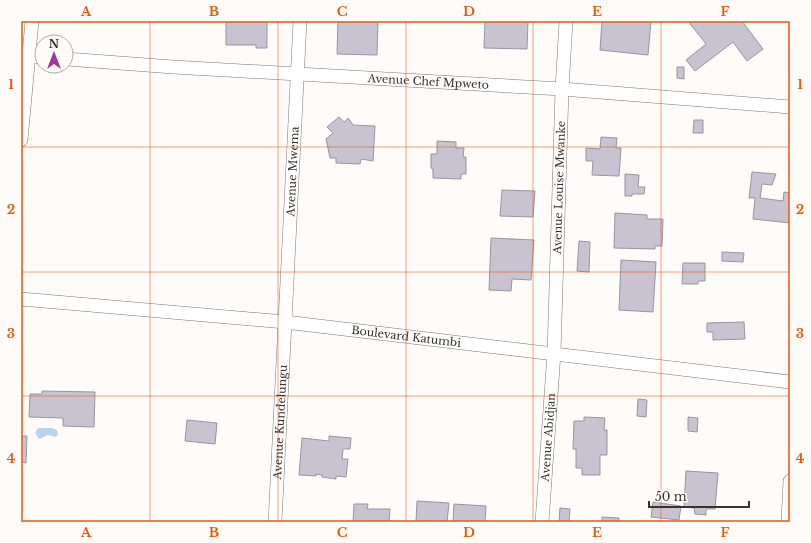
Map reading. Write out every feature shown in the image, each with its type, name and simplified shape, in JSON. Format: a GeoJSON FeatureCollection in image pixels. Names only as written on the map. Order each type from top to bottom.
{"type":"FeatureCollection","features":[{"type":"Feature","properties":{"kind":"street"},"geometry":{"type":"LineString","coordinates":[[21,140],[31,56],[32,21]]}},
{"type":"Feature","properties":{"kind":"street","name":"Avenue Mwema"},"geometry":{"type":"LineString","coordinates":[[284,322],[300,21]]}},
{"type":"Feature","properties":{"kind":"street","name":"Avenue Louise Mwanke"},"geometry":{"type":"LineString","coordinates":[[554,353],[562,89],[566,21]]}},
{"type":"Feature","properties":{"kind":"street","name":"Avenue Chef Mpweto"},"geometry":{"type":"LineString","coordinates":[[74,59],[562,89],[790,107]]}},
{"type":"Feature","properties":{"kind":"street","name":"Boulevard Katumbi"},"geometry":{"type":"LineString","coordinates":[[21,299],[284,322],[790,382]]}},
{"type":"Feature","properties":{"kind":"street","name":"Avenue Kundelungu"},"geometry":{"type":"LineString","coordinates":[[275,522],[284,322]]}},
{"type":"Feature","properties":{"kind":"street","name":"Avenue Abidjan"},"geometry":{"type":"LineString","coordinates":[[542,522],[554,353]]}},
{"type":"Feature","properties":{"kind":"street"},"geometry":{"type":"LineString","coordinates":[[788,522],[790,481]]}},
{"type":"Feature","properties":{"kind":"water"},"geometry":{"type":"Polygon","coordinates":[[[38,428],[52,428],[57,430],[58,434],[56,437],[48,435],[39,439],[35,433],[38,428]]]}},
{"type":"Feature","properties":{"kind":"building"},"geometry":{"type":"Polygon","coordinates":[[[267,21],[267,48],[256,48],[256,45],[226,45],[226,22],[267,21]]]}},
{"type":"Feature","properties":{"kind":"building"},"geometry":{"type":"Polygon","coordinates":[[[338,21],[378,21],[377,55],[337,54],[338,21]]]}},
{"type":"Feature","properties":{"kind":"building"},"geometry":{"type":"Polygon","coordinates":[[[485,21],[528,21],[527,49],[484,48],[485,21]]]}},
{"type":"Feature","properties":{"kind":"building"},"geometry":{"type":"Polygon","coordinates":[[[602,21],[651,21],[648,55],[600,50],[602,21]]]}},
{"type":"Feature","properties":{"kind":"building"},"geometry":{"type":"Polygon","coordinates":[[[688,21],[742,21],[763,49],[747,61],[733,42],[695,71],[686,60],[706,44],[688,21]]]}},
{"type":"Feature","properties":{"kind":"building"},"geometry":{"type":"Polygon","coordinates":[[[677,67],[684,67],[684,79],[677,78],[677,67]]]}},
{"type":"Feature","properties":{"kind":"building"},"geometry":{"type":"Polygon","coordinates":[[[339,117],[344,122],[348,118],[353,125],[375,126],[373,161],[361,159],[360,164],[336,163],[336,158],[330,158],[326,139],[333,133],[327,127],[339,117]]]}},
{"type":"Feature","properties":{"kind":"building"},"geometry":{"type":"Polygon","coordinates":[[[694,120],[703,120],[703,133],[693,133],[694,120]]]}},
{"type":"Feature","properties":{"kind":"building"},"geometry":{"type":"Polygon","coordinates":[[[601,137],[617,138],[616,148],[621,148],[619,176],[592,175],[593,161],[586,161],[586,148],[600,149],[601,137]]]}},
{"type":"Feature","properties":{"kind":"building"},"geometry":{"type":"Polygon","coordinates":[[[437,141],[456,142],[456,148],[464,148],[463,157],[466,157],[466,174],[461,174],[461,179],[433,178],[431,154],[437,154],[437,141]]]}},
{"type":"Feature","properties":{"kind":"building"},"geometry":{"type":"Polygon","coordinates":[[[752,172],[776,174],[772,185],[762,184],[760,198],[783,201],[784,192],[790,193],[790,223],[753,219],[755,198],[749,198],[752,172]]]}},
{"type":"Feature","properties":{"kind":"building"},"geometry":{"type":"Polygon","coordinates":[[[625,174],[639,175],[638,187],[645,187],[644,194],[632,194],[632,196],[625,196],[625,174]]]}},
{"type":"Feature","properties":{"kind":"building"},"geometry":{"type":"Polygon","coordinates":[[[502,190],[535,191],[533,217],[500,216],[502,190]]]}},
{"type":"Feature","properties":{"kind":"building"},"geometry":{"type":"Polygon","coordinates":[[[615,213],[647,215],[647,219],[663,219],[662,246],[655,246],[655,249],[614,248],[615,213]]]}},
{"type":"Feature","properties":{"kind":"building"},"geometry":{"type":"Polygon","coordinates":[[[491,238],[534,240],[531,280],[512,279],[511,291],[489,290],[491,238]]]}},
{"type":"Feature","properties":{"kind":"building"},"geometry":{"type":"Polygon","coordinates":[[[579,241],[590,242],[589,272],[577,271],[579,241]]]}},
{"type":"Feature","properties":{"kind":"building"},"geometry":{"type":"Polygon","coordinates":[[[722,252],[744,253],[743,262],[722,261],[722,252]]]}},
{"type":"Feature","properties":{"kind":"building"},"geometry":{"type":"Polygon","coordinates":[[[621,260],[656,262],[653,312],[619,310],[621,260]]]}},
{"type":"Feature","properties":{"kind":"building"},"geometry":{"type":"Polygon","coordinates":[[[683,263],[705,263],[705,281],[698,281],[698,284],[682,284],[683,263]]]}},
{"type":"Feature","properties":{"kind":"building"},"geometry":{"type":"Polygon","coordinates":[[[744,322],[745,339],[713,340],[713,332],[707,332],[707,323],[744,322]]]}},
{"type":"Feature","properties":{"kind":"building"},"geometry":{"type":"Polygon","coordinates":[[[42,391],[95,392],[94,427],[63,426],[63,418],[29,417],[30,394],[42,394],[42,391]]]}},
{"type":"Feature","properties":{"kind":"building"},"geometry":{"type":"Polygon","coordinates":[[[638,399],[647,400],[646,417],[637,416],[638,399]]]}},
{"type":"Feature","properties":{"kind":"building"},"geometry":{"type":"Polygon","coordinates":[[[584,417],[605,418],[604,430],[607,430],[607,455],[600,455],[600,475],[582,475],[582,468],[576,468],[576,449],[573,449],[574,421],[584,421],[584,417]]]}},
{"type":"Feature","properties":{"kind":"building"},"geometry":{"type":"Polygon","coordinates":[[[688,417],[698,418],[697,432],[688,431],[688,417]]]}},
{"type":"Feature","properties":{"kind":"building"},"geometry":{"type":"Polygon","coordinates":[[[187,420],[217,423],[215,444],[185,441],[187,420]]]}},
{"type":"Feature","properties":{"kind":"building"},"geometry":{"type":"Polygon","coordinates":[[[21,436],[27,436],[26,463],[21,462],[21,436]]]}},
{"type":"Feature","properties":{"kind":"building"},"geometry":{"type":"Polygon","coordinates":[[[329,436],[351,438],[350,449],[343,449],[342,459],[348,459],[346,477],[336,476],[336,479],[322,477],[322,475],[316,474],[316,476],[299,475],[302,438],[329,441],[329,436]]]}},
{"type":"Feature","properties":{"kind":"building"},"geometry":{"type":"Polygon","coordinates":[[[686,471],[718,473],[715,509],[706,509],[706,515],[695,514],[694,508],[684,507],[686,471]]]}},
{"type":"Feature","properties":{"kind":"building"},"geometry":{"type":"Polygon","coordinates":[[[417,501],[449,503],[447,522],[416,522],[417,501]]]}},
{"type":"Feature","properties":{"kind":"building"},"geometry":{"type":"Polygon","coordinates":[[[653,502],[681,506],[679,520],[651,517],[653,502]]]}},
{"type":"Feature","properties":{"kind":"building"},"geometry":{"type":"Polygon","coordinates":[[[354,504],[368,504],[367,509],[390,509],[389,522],[353,522],[354,504]]]}},
{"type":"Feature","properties":{"kind":"building"},"geometry":{"type":"Polygon","coordinates":[[[454,504],[486,506],[485,522],[453,522],[454,504]]]}},
{"type":"Feature","properties":{"kind":"building"},"geometry":{"type":"Polygon","coordinates":[[[560,508],[570,509],[569,522],[559,522],[560,508]]]}},
{"type":"Feature","properties":{"kind":"building"},"geometry":{"type":"Polygon","coordinates":[[[602,517],[619,518],[619,522],[602,522],[602,517]]]}}]}
